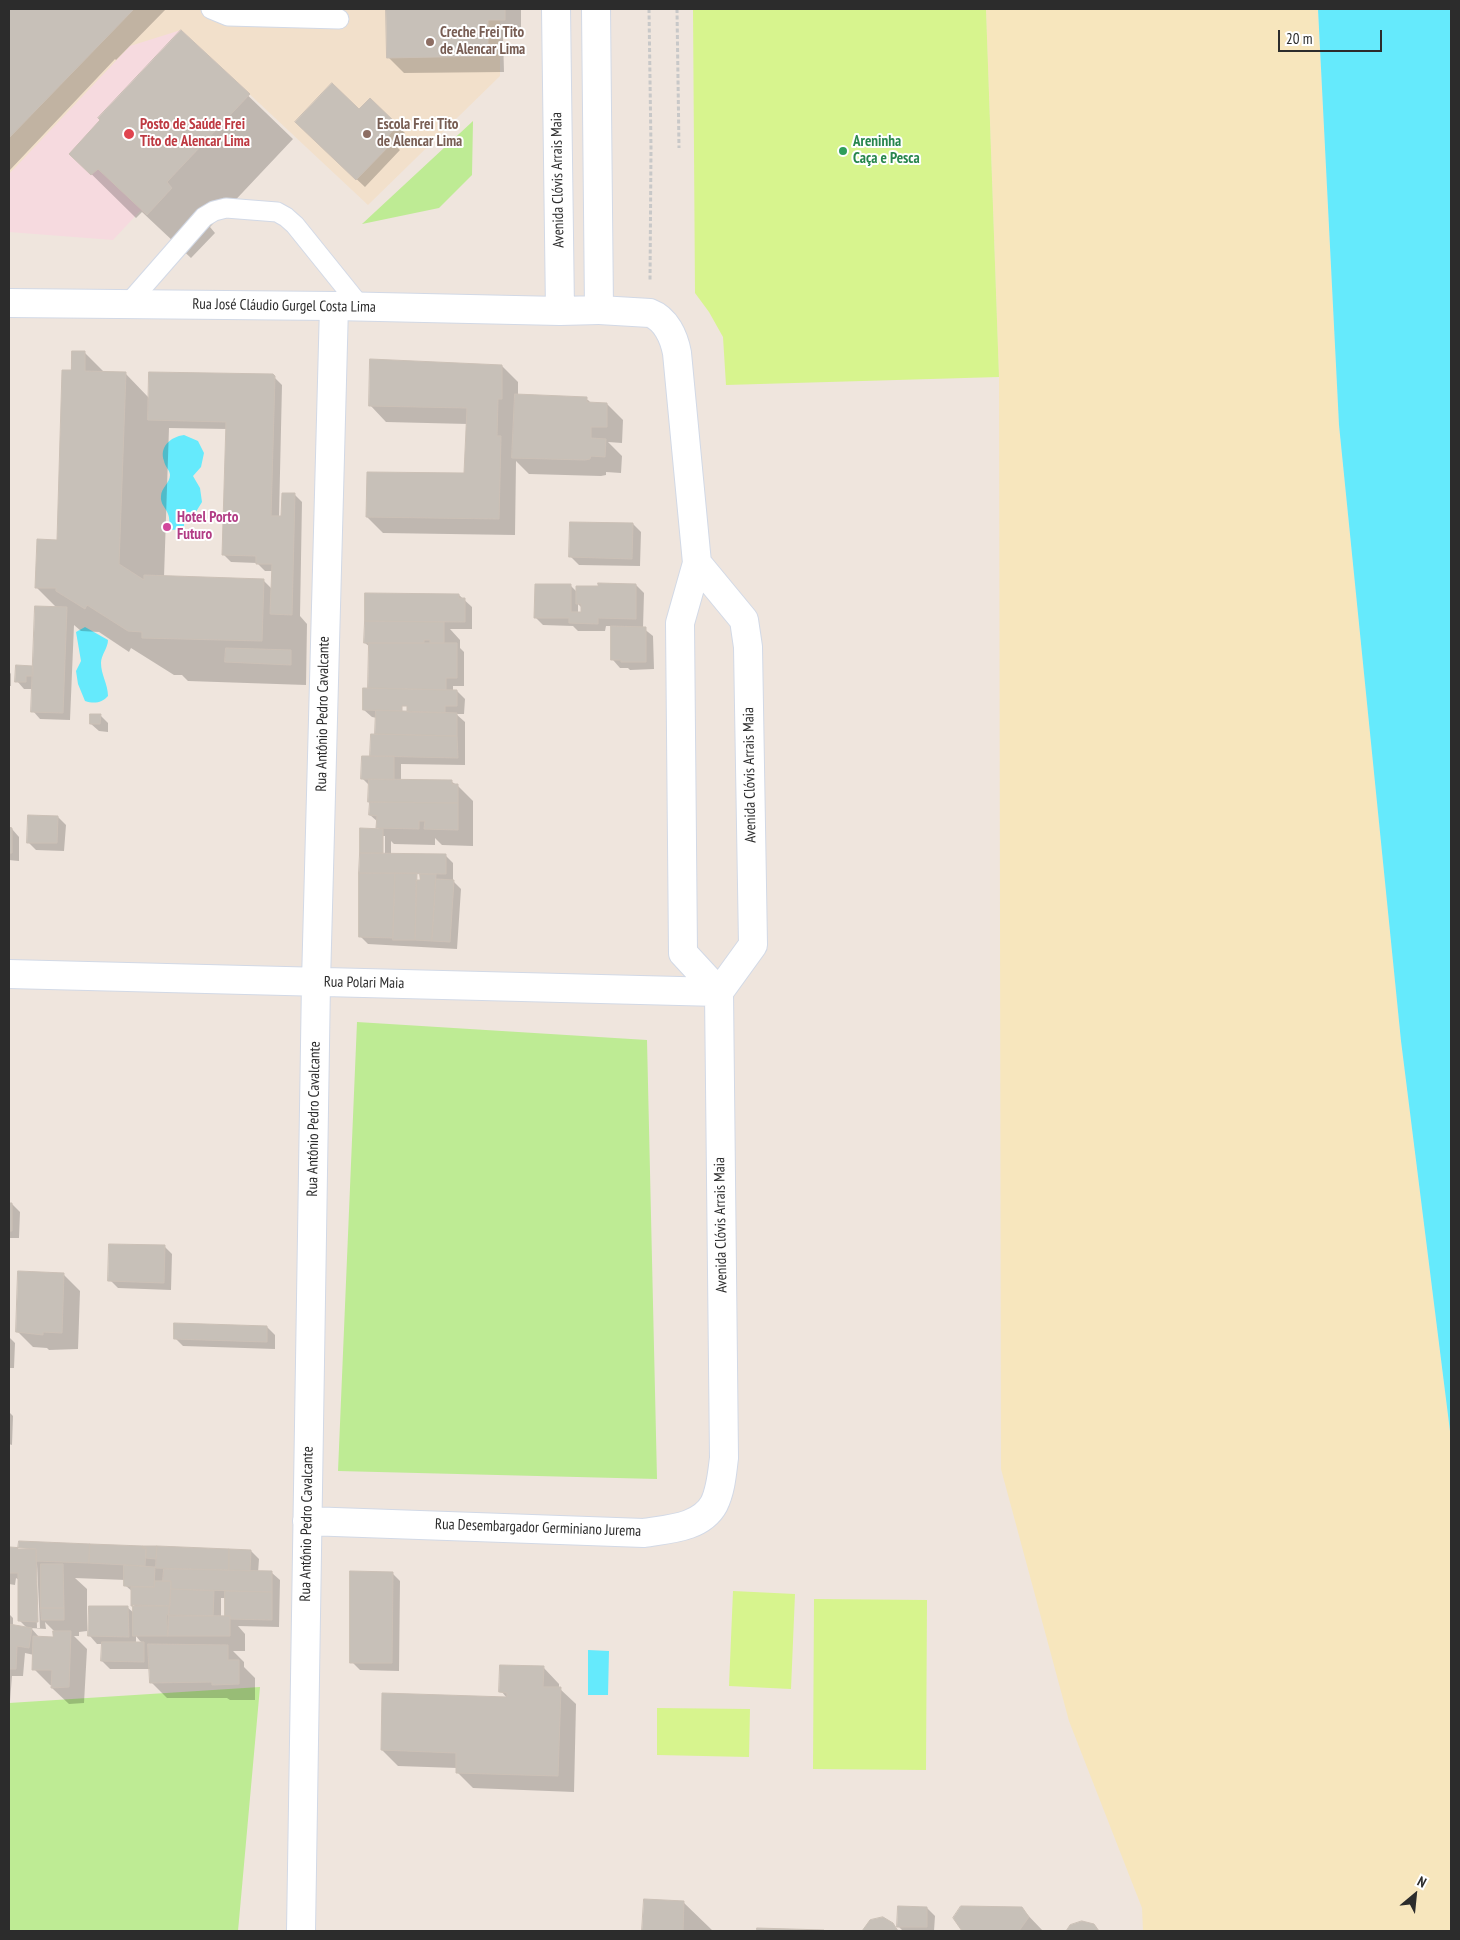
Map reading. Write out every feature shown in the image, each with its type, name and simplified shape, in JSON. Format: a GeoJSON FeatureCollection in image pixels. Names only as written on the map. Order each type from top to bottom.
{"type":"FeatureCollection","features":[{"type":"Feature","properties":{"kind":"street","name":"Avenida Clóvis Arrais Maia"},"geometry":{"type":"LineString","coordinates":[[556,9],[560,311]]}},
{"type":"Feature","properties":{"kind":"street"},"geometry":{"type":"LineString","coordinates":[[596,9],[599,310]]}},
{"type":"Feature","properties":{"kind":"street","name":"Rua José Cláudio Gurgel Costa Lima"},"geometry":{"type":"LineString","coordinates":[[9,303],[334,306],[560,311]]}},
{"type":"Feature","properties":{"kind":"street","name":"Rua Antônio Pedro Cavalcante"},"geometry":{"type":"LineString","coordinates":[[301,1931],[316,982],[334,306]]}},
{"type":"Feature","properties":{"kind":"street"},"geometry":{"type":"LineString","coordinates":[[560,311],[599,310],[650,313],[657,316],[668,330],[675,341],[678,353],[697,564],[680,623],[683,953],[719,992]]}},
{"type":"Feature","properties":{"kind":"street","name":"Avenida Clóvis Arrais Maia"},"geometry":{"type":"LineString","coordinates":[[697,564],[744,620],[748,647],[753,945],[719,992],[724,1458]]}},
{"type":"Feature","properties":{"kind":"street","name":"Rua Polari Maia"},"geometry":{"type":"LineString","coordinates":[[9,974],[719,992]]}},
{"type":"Feature","properties":{"kind":"street","name":"Rua Desembargador Germiniano Jurema"},"geometry":{"type":"LineString","coordinates":[[307,1521],[644,1532],[678,1528],[700,1519],[714,1505],[720,1485],[724,1458]]}},
{"type":"Feature","properties":{"kind":"lane"},"geometry":{"type":"LineString","coordinates":[[211,9],[228,16],[339,20]]}},
{"type":"Feature","properties":{"kind":"lane"},"geometry":{"type":"LineString","coordinates":[[127,305],[204,217],[226,208],[277,212],[286,217],[295,225],[361,307]]}},
{"type":"Feature","properties":{"kind":"path"},"geometry":{"type":"LineString","coordinates":[[649,9],[651,148],[650,313]]}},
{"type":"Feature","properties":{"kind":"path"},"geometry":{"type":"LineString","coordinates":[[677,9],[679,148]]}},
{"type":"Feature","properties":{"kind":"shaded area","name":"Escola Frei Tito de Alencar Lima"},"geometry":{"type":"Polygon","coordinates":[[[9,9],[500,9],[500,76],[368,205],[181,30],[9,174],[9,9]]]}},
{"type":"Feature","properties":{"kind":"shaded area","name":"Posto de Saúde Frei Tito de Alencar Lima"},"geometry":{"type":"Polygon","coordinates":[[[181,30],[250,94],[167,182],[172,188],[147,215],[141,210],[113,240],[9,232],[9,174],[130,46],[181,30]]]}},
{"type":"Feature","properties":{"kind":"green space","name":"Areninha Caça e Pesca"},"geometry":{"type":"Polygon","coordinates":[[[693,9],[986,9],[999,377],[726,385],[723,337],[709,312],[695,293],[693,9]]]}},
{"type":"Feature","properties":{"kind":"green space"},"geometry":{"type":"Polygon","coordinates":[[[473,121],[472,175],[439,208],[362,224],[473,121]]]}},
{"type":"Feature","properties":{"kind":"green space"},"geometry":{"type":"Polygon","coordinates":[[[357,1022],[647,1040],[657,1479],[338,1471],[357,1022]]]}},
{"type":"Feature","properties":{"kind":"green space"},"geometry":{"type":"Polygon","coordinates":[[[733,1591],[795,1594],[791,1689],[729,1686],[733,1591]]]}},
{"type":"Feature","properties":{"kind":"green space"},"geometry":{"type":"Polygon","coordinates":[[[814,1599],[927,1600],[926,1770],[813,1769],[814,1599]]]}},
{"type":"Feature","properties":{"kind":"green space"},"geometry":{"type":"Polygon","coordinates":[[[260,1687],[238,1931],[9,1931],[9,1703],[260,1687]]]}},
{"type":"Feature","properties":{"kind":"green space"},"geometry":{"type":"Polygon","coordinates":[[[657,1708],[750,1709],[749,1757],[657,1755],[657,1708]]]}},
{"type":"Feature","properties":{"kind":"sand"},"geometry":{"type":"Polygon","coordinates":[[[986,9],[1318,9],[1339,425],[1401,1041],[1451,1439],[1451,1931],[1143,1931],[1142,1908],[1069,1721],[1001,1469],[999,377],[986,9]]]}},
{"type":"Feature","properties":{"kind":"water"},"geometry":{"type":"Polygon","coordinates":[[[1318,9],[1451,9],[1451,1439],[1401,1041],[1339,425],[1318,9]]]}},
{"type":"Feature","properties":{"kind":"water"},"geometry":{"type":"Polygon","coordinates":[[[184,435],[198,441],[204,453],[201,467],[193,476],[200,488],[202,502],[194,515],[184,520],[184,529],[170,530],[169,516],[161,499],[161,493],[169,481],[170,475],[163,451],[170,440],[184,435]]]}},
{"type":"Feature","properties":{"kind":"water"},"geometry":{"type":"Polygon","coordinates":[[[85,627],[108,640],[101,663],[108,696],[98,702],[85,701],[78,684],[76,671],[81,661],[76,632],[85,627]]]}},
{"type":"Feature","properties":{"kind":"water"},"geometry":{"type":"Polygon","coordinates":[[[588,1650],[609,1651],[608,1695],[588,1695],[588,1650]]]}},
{"type":"Feature","properties":{"kind":"building"},"geometry":{"type":"Polygon","coordinates":[[[9,9],[134,9],[9,138],[9,9]]]}},
{"type":"Feature","properties":{"kind":"building"},"geometry":{"type":"Polygon","coordinates":[[[386,9],[505,9],[505,20],[488,20],[488,56],[387,58],[386,9]]]}},
{"type":"Feature","properties":{"kind":"building"},"geometry":{"type":"Polygon","coordinates":[[[181,30],[250,94],[167,182],[172,188],[147,215],[98,169],[91,175],[69,154],[100,120],[98,118],[181,30]]]}},
{"type":"Feature","properties":{"kind":"building"},"geometry":{"type":"Polygon","coordinates":[[[332,83],[359,109],[370,98],[398,125],[388,136],[393,142],[356,180],[295,122],[332,83]]]}},
{"type":"Feature","properties":{"kind":"building"},"geometry":{"type":"Polygon","coordinates":[[[72,351],[85,351],[85,371],[126,372],[119,564],[144,580],[144,575],[264,579],[262,641],[142,638],[142,632],[128,631],[87,605],[85,609],[56,591],[56,588],[35,588],[37,539],[57,540],[62,370],[71,370],[72,351]]]}},
{"type":"Feature","properties":{"kind":"building"},"geometry":{"type":"Polygon","coordinates":[[[370,359],[502,365],[502,399],[498,399],[497,436],[501,436],[499,519],[366,517],[367,472],[464,473],[467,408],[369,406],[370,359]]]}},
{"type":"Feature","properties":{"kind":"building"},"geometry":{"type":"Polygon","coordinates":[[[149,372],[273,374],[275,376],[271,516],[281,516],[282,493],[295,493],[292,615],[270,614],[272,564],[256,564],[256,556],[222,555],[226,422],[148,420],[149,372]]]}},
{"type":"Feature","properties":{"kind":"building"},"geometry":{"type":"Polygon","coordinates":[[[515,394],[587,397],[587,402],[607,403],[607,427],[591,427],[591,438],[606,439],[605,457],[591,456],[590,459],[585,460],[512,458],[515,394]]]}},
{"type":"Feature","properties":{"kind":"building"},"geometry":{"type":"Polygon","coordinates":[[[570,522],[633,523],[632,559],[569,557],[570,522]]]}},
{"type":"Feature","properties":{"kind":"building"},"geometry":{"type":"Polygon","coordinates":[[[598,583],[636,584],[636,619],[598,618],[598,624],[569,623],[569,618],[534,618],[535,584],[571,584],[571,612],[581,612],[581,604],[576,604],[576,586],[598,586],[598,583]]]}},
{"type":"Feature","properties":{"kind":"building"},"geometry":{"type":"Polygon","coordinates":[[[365,593],[459,594],[459,598],[465,598],[465,622],[365,621],[365,593]]]}},
{"type":"Feature","properties":{"kind":"building"},"geometry":{"type":"Polygon","coordinates":[[[35,606],[67,607],[63,713],[31,712],[35,606]]]}},
{"type":"Feature","properties":{"kind":"building"},"geometry":{"type":"Polygon","coordinates":[[[365,621],[444,622],[444,643],[430,643],[430,640],[424,640],[424,643],[364,643],[365,621]]]}},
{"type":"Feature","properties":{"kind":"building"},"geometry":{"type":"Polygon","coordinates":[[[611,626],[646,627],[646,662],[611,660],[611,626]]]}},
{"type":"Feature","properties":{"kind":"building"},"geometry":{"type":"Polygon","coordinates":[[[369,643],[457,643],[457,678],[446,678],[446,690],[368,688],[369,643]]]}},
{"type":"Feature","properties":{"kind":"building"},"geometry":{"type":"Polygon","coordinates":[[[226,648],[291,650],[291,665],[225,662],[226,648]]]}},
{"type":"Feature","properties":{"kind":"building"},"geometry":{"type":"Polygon","coordinates":[[[16,665],[33,666],[33,676],[26,676],[26,682],[15,682],[16,665]]]}},
{"type":"Feature","properties":{"kind":"building"},"geometry":{"type":"Polygon","coordinates":[[[363,688],[457,690],[457,706],[445,706],[445,713],[407,712],[407,706],[402,706],[402,711],[363,710],[363,688]]]}},
{"type":"Feature","properties":{"kind":"building"},"geometry":{"type":"Polygon","coordinates":[[[376,710],[457,713],[457,736],[375,734],[376,710]]]}},
{"type":"Feature","properties":{"kind":"building"},"geometry":{"type":"Polygon","coordinates":[[[90,714],[101,714],[100,724],[90,724],[90,714]]]}},
{"type":"Feature","properties":{"kind":"building"},"geometry":{"type":"Polygon","coordinates":[[[371,734],[457,736],[458,758],[370,756],[371,734]]]}},
{"type":"Feature","properties":{"kind":"building"},"geometry":{"type":"Polygon","coordinates":[[[362,756],[394,756],[394,780],[361,779],[362,756]]]}},
{"type":"Feature","properties":{"kind":"building"},"geometry":{"type":"Polygon","coordinates":[[[369,779],[452,780],[452,784],[458,784],[458,803],[368,802],[369,779]]]}},
{"type":"Feature","properties":{"kind":"building"},"geometry":{"type":"Polygon","coordinates":[[[370,802],[458,803],[458,830],[424,829],[425,821],[419,821],[419,829],[376,828],[377,816],[369,815],[370,802]]]}},
{"type":"Feature","properties":{"kind":"building"},"geometry":{"type":"Polygon","coordinates":[[[28,815],[58,816],[57,843],[27,843],[28,815]]]}},
{"type":"Feature","properties":{"kind":"building"},"geometry":{"type":"Polygon","coordinates":[[[9,827],[12,828],[12,853],[9,853],[9,827]]]}},
{"type":"Feature","properties":{"kind":"building"},"geometry":{"type":"Polygon","coordinates":[[[360,828],[383,829],[383,853],[360,853],[360,828]]]}},
{"type":"Feature","properties":{"kind":"building"},"geometry":{"type":"Polygon","coordinates":[[[360,853],[446,854],[446,874],[359,873],[360,853]]]}},
{"type":"Feature","properties":{"kind":"building"},"geometry":{"type":"Polygon","coordinates":[[[359,873],[395,873],[393,938],[359,937],[359,873]]]}},
{"type":"Feature","properties":{"kind":"building"},"geometry":{"type":"Polygon","coordinates":[[[395,873],[417,873],[415,940],[393,940],[395,873]]]}},
{"type":"Feature","properties":{"kind":"building"},"geometry":{"type":"Polygon","coordinates":[[[420,874],[436,874],[432,941],[415,940],[416,880],[420,880],[420,874]]]}},
{"type":"Feature","properties":{"kind":"building"},"geometry":{"type":"Polygon","coordinates":[[[436,879],[454,880],[450,942],[432,941],[436,879]]]}},
{"type":"Feature","properties":{"kind":"building"},"geometry":{"type":"Polygon","coordinates":[[[9,1203],[12,1203],[12,1231],[9,1231],[9,1203]]]}},
{"type":"Feature","properties":{"kind":"building"},"geometry":{"type":"Polygon","coordinates":[[[109,1244],[165,1245],[164,1283],[108,1281],[109,1244]]]}},
{"type":"Feature","properties":{"kind":"building"},"geometry":{"type":"Polygon","coordinates":[[[18,1271],[64,1273],[62,1333],[43,1332],[43,1335],[16,1332],[18,1271]]]}},
{"type":"Feature","properties":{"kind":"building"},"geometry":{"type":"Polygon","coordinates":[[[174,1323],[267,1326],[267,1342],[174,1339],[174,1323]]]}},
{"type":"Feature","properties":{"kind":"building"},"geometry":{"type":"Polygon","coordinates":[[[19,1541],[90,1544],[89,1563],[36,1561],[36,1549],[18,1549],[19,1541]]]}},
{"type":"Feature","properties":{"kind":"building"},"geometry":{"type":"Polygon","coordinates":[[[90,1544],[143,1546],[143,1548],[146,1548],[145,1566],[89,1563],[90,1544]]]}},
{"type":"Feature","properties":{"kind":"building"},"geometry":{"type":"Polygon","coordinates":[[[143,1546],[157,1546],[156,1559],[146,1558],[146,1548],[143,1548],[143,1546]]]}},
{"type":"Feature","properties":{"kind":"building"},"geometry":{"type":"Polygon","coordinates":[[[157,1546],[229,1549],[229,1570],[156,1568],[157,1546]]]}},
{"type":"Feature","properties":{"kind":"building"},"geometry":{"type":"Polygon","coordinates":[[[10,1547],[36,1549],[38,1622],[18,1621],[18,1573],[9,1573],[10,1547]]]}},
{"type":"Feature","properties":{"kind":"building"},"geometry":{"type":"Polygon","coordinates":[[[229,1549],[251,1550],[250,1571],[229,1570],[229,1549]]]}},
{"type":"Feature","properties":{"kind":"building"},"geometry":{"type":"Polygon","coordinates":[[[41,1564],[63,1564],[64,1608],[41,1608],[41,1564]]]}},
{"type":"Feature","properties":{"kind":"building"},"geometry":{"type":"Polygon","coordinates":[[[124,1565],[155,1567],[154,1587],[124,1586],[124,1565]]]}},
{"type":"Feature","properties":{"kind":"building"},"geometry":{"type":"Polygon","coordinates":[[[164,1569],[272,1571],[272,1592],[171,1589],[171,1581],[163,1581],[164,1569]]]}},
{"type":"Feature","properties":{"kind":"building"},"geometry":{"type":"Polygon","coordinates":[[[350,1571],[393,1572],[392,1663],[350,1663],[350,1571]]]}},
{"type":"Feature","properties":{"kind":"building"},"geometry":{"type":"Polygon","coordinates":[[[155,1581],[171,1581],[170,1606],[131,1606],[131,1587],[154,1587],[155,1581]]]}},
{"type":"Feature","properties":{"kind":"building"},"geometry":{"type":"Polygon","coordinates":[[[171,1589],[214,1591],[213,1616],[169,1616],[171,1589]]]}},
{"type":"Feature","properties":{"kind":"building"},"geometry":{"type":"Polygon","coordinates":[[[225,1591],[272,1592],[272,1620],[230,1619],[230,1616],[225,1616],[225,1591]]]}},
{"type":"Feature","properties":{"kind":"building"},"geometry":{"type":"Polygon","coordinates":[[[133,1605],[169,1606],[168,1636],[133,1636],[133,1605]]]}},
{"type":"Feature","properties":{"kind":"building"},"geometry":{"type":"Polygon","coordinates":[[[89,1606],[128,1606],[129,1637],[88,1636],[89,1606]]]}},
{"type":"Feature","properties":{"kind":"building"},"geometry":{"type":"Polygon","coordinates":[[[41,1608],[64,1608],[64,1620],[42,1620],[41,1608]]]}},
{"type":"Feature","properties":{"kind":"building"},"geometry":{"type":"Polygon","coordinates":[[[167,1615],[230,1616],[230,1636],[168,1636],[167,1615]]]}},
{"type":"Feature","properties":{"kind":"building"},"geometry":{"type":"Polygon","coordinates":[[[9,1624],[32,1628],[29,1648],[17,1646],[16,1669],[9,1669],[9,1624]]]}},
{"type":"Feature","properties":{"kind":"building"},"geometry":{"type":"Polygon","coordinates":[[[53,1631],[71,1631],[69,1687],[51,1688],[52,1670],[32,1670],[33,1636],[53,1637],[53,1631]]]}},
{"type":"Feature","properties":{"kind":"building"},"geometry":{"type":"Polygon","coordinates":[[[102,1642],[144,1642],[144,1662],[101,1661],[102,1642]]]}},
{"type":"Feature","properties":{"kind":"building"},"geometry":{"type":"Polygon","coordinates":[[[148,1644],[228,1645],[228,1660],[239,1660],[239,1684],[212,1685],[212,1682],[150,1683],[148,1644]]]}},
{"type":"Feature","properties":{"kind":"building"},"geometry":{"type":"Polygon","coordinates":[[[500,1665],[544,1666],[543,1687],[561,1687],[558,1776],[456,1773],[456,1753],[381,1750],[382,1693],[507,1697],[507,1693],[499,1692],[500,1665]]]}},
{"type":"Feature","properties":{"kind":"building"},"geometry":{"type":"Polygon","coordinates":[[[644,1899],[684,1901],[683,1931],[642,1931],[644,1899]]]}},
{"type":"Feature","properties":{"kind":"building"},"geometry":{"type":"Polygon","coordinates":[[[898,1906],[927,1907],[927,1927],[897,1927],[898,1906]]]}},
{"type":"Feature","properties":{"kind":"building"},"geometry":{"type":"Polygon","coordinates":[[[961,1906],[1022,1907],[1029,1917],[1019,1931],[962,1931],[953,1918],[961,1906]]]}},
{"type":"Feature","properties":{"kind":"building"},"geometry":{"type":"Polygon","coordinates":[[[883,1917],[893,1923],[898,1931],[862,1931],[870,1920],[883,1917]]]}},
{"type":"Feature","properties":{"kind":"building"},"geometry":{"type":"Polygon","coordinates":[[[1082,1921],[1094,1924],[1099,1931],[1066,1931],[1070,1925],[1082,1921]]]}},
{"type":"Feature","properties":{"kind":"building"},"geometry":{"type":"Polygon","coordinates":[[[757,1928],[824,1930],[824,1931],[757,1931],[757,1928]]]}},
{"type":"Feature","properties":{"kind":"place","name":"Creche Frei Tito de Alencar Lima"},"geometry":{"type":"Point","coordinates":[430,42]}},
{"type":"Feature","properties":{"kind":"place","name":"Posto de Saúde Frei Tito de Alencar Lima"},"geometry":{"type":"Point","coordinates":[129,134]}},
{"type":"Feature","properties":{"kind":"place","name":"Escola Frei Tito de Alencar Lima"},"geometry":{"type":"Point","coordinates":[367,134]}},
{"type":"Feature","properties":{"kind":"place","name":"Areninha Caça e Pesca"},"geometry":{"type":"Point","coordinates":[843,151]}},
{"type":"Feature","properties":{"kind":"place","name":"Hotel Porto Futuro"},"geometry":{"type":"Point","coordinates":[167,527]}}]}
